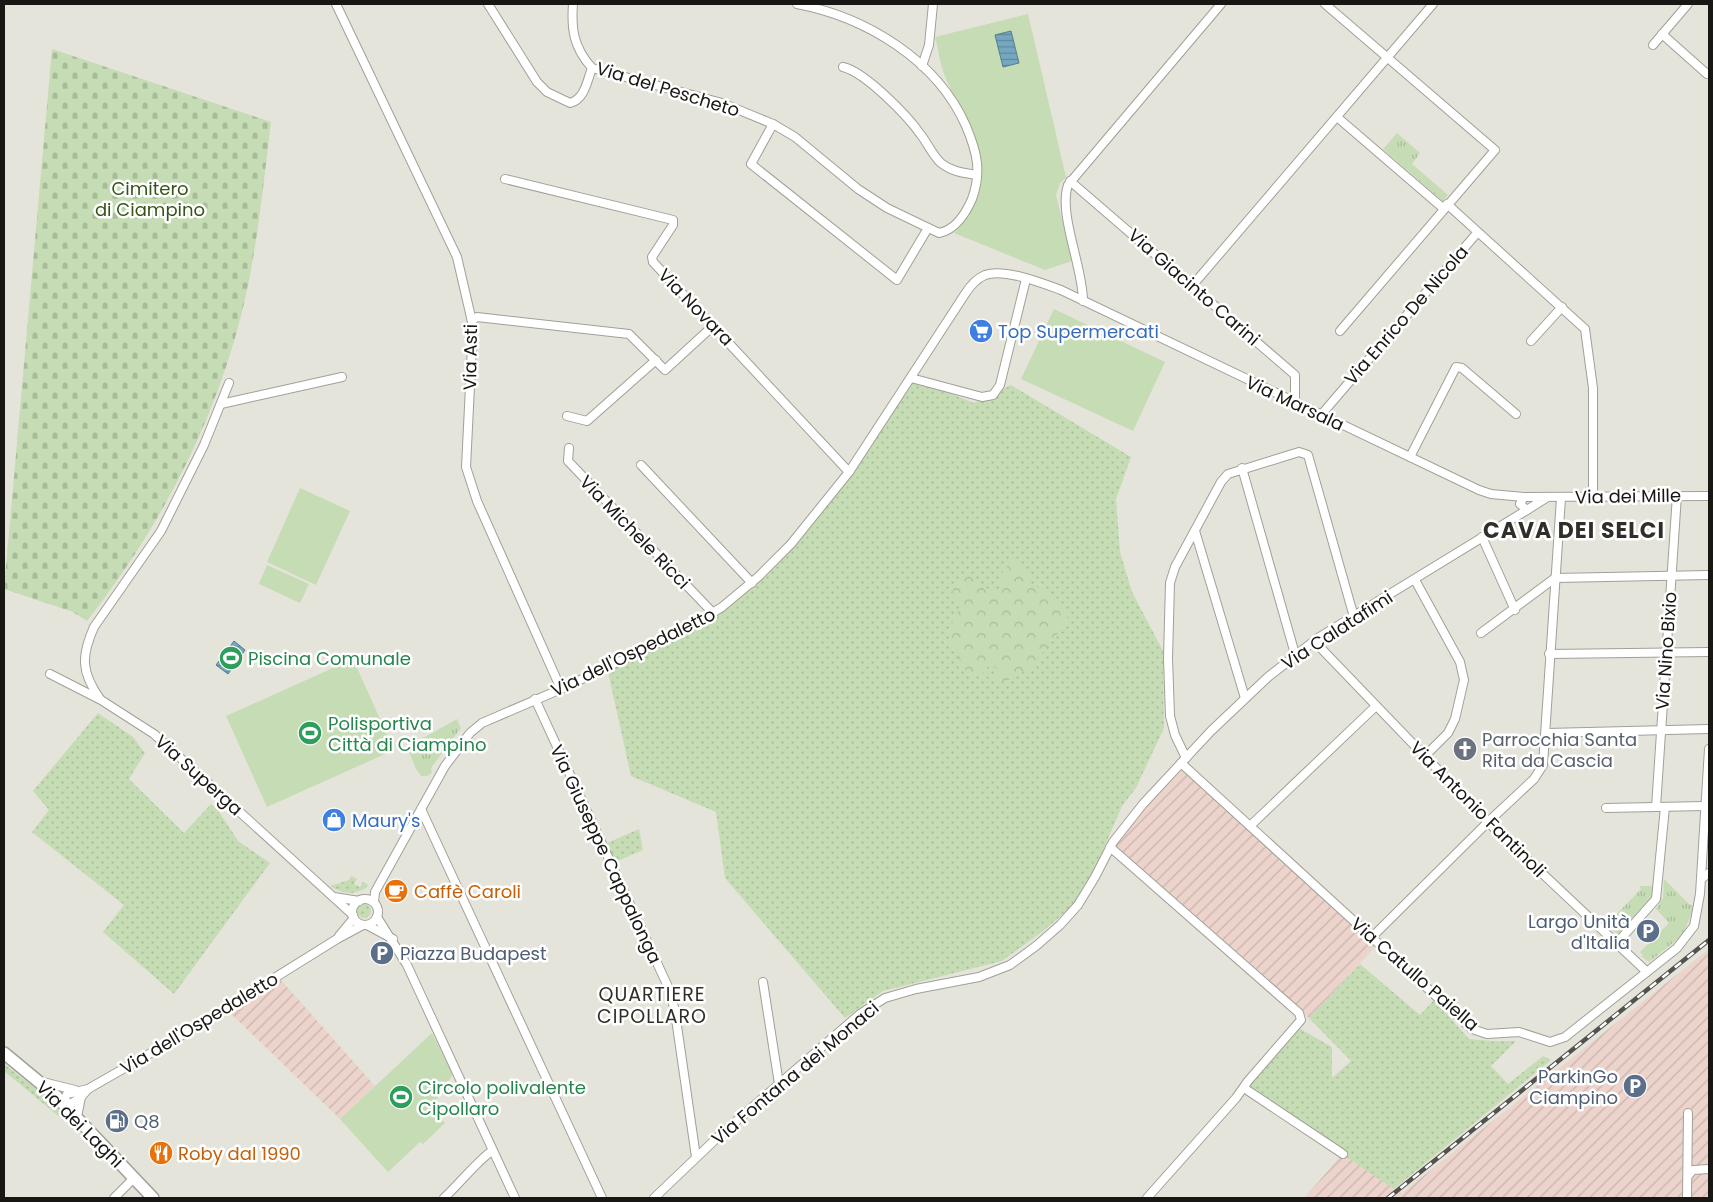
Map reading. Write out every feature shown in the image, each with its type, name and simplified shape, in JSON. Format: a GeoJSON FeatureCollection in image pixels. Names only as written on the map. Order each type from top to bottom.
{"type":"FeatureCollection","features":[{"type":"Feature","properties":{"kind":"main road","name":"Via dei Laghi"},"geometry":{"type":"LineString","coordinates":[[4,1054],[63,1104],[153,1198]]}},
{"type":"Feature","properties":{"kind":"street","name":"Via Asti"},"geometry":{"type":"LineString","coordinates":[[336,4],[457,256],[472,320],[466,468],[476,501],[561,689]]}},
{"type":"Feature","properties":{"kind":"street"},"geometry":{"type":"LineString","coordinates":[[488,4],[529,72],[547,92],[570,103],[577,101],[582,96],[592,68]]}},
{"type":"Feature","properties":{"kind":"street","name":"Via del Pescheto"},"geometry":{"type":"LineString","coordinates":[[573,4],[572,29],[575,41],[583,58],[592,68],[722,103],[773,124],[795,137],[858,189],[887,208],[928,228]]}},
{"type":"Feature","properties":{"kind":"street"},"geometry":{"type":"LineString","coordinates":[[773,124],[752,164],[897,280],[928,228],[940,233],[947,232],[961,218],[972,199],[979,164],[976,149],[962,116],[938,80],[922,66],[863,26],[830,13],[797,4]]}},
{"type":"Feature","properties":{"kind":"street"},"geometry":{"type":"LineString","coordinates":[[922,66],[929,46],[933,4]]}},
{"type":"Feature","properties":{"kind":"street"},"geometry":{"type":"LineString","coordinates":[[1083,301],[1082,276],[1065,200],[1066,190],[1070,181],[1221,4]]}},
{"type":"Feature","properties":{"kind":"street"},"geometry":{"type":"LineString","coordinates":[[1326,4],[1495,150],[1340,331]]}},
{"type":"Feature","properties":{"kind":"street"},"geometry":{"type":"LineString","coordinates":[[1192,286],[1433,4]]}},
{"type":"Feature","properties":{"kind":"street"},"geometry":{"type":"LineString","coordinates":[[1653,45],[1688,4]]}},
{"type":"Feature","properties":{"kind":"street"},"geometry":{"type":"LineString","coordinates":[[1662,34],[1706,74]]}},
{"type":"Feature","properties":{"kind":"street"},"geometry":{"type":"LineString","coordinates":[[843,67],[860,76],[895,105],[921,134],[940,163],[956,172],[977,176]]}},
{"type":"Feature","properties":{"kind":"street"},"geometry":{"type":"LineString","coordinates":[[1337,118],[1476,230],[1477,233]]}},
{"type":"Feature","properties":{"kind":"street","name":"Via Novara"},"geometry":{"type":"LineString","coordinates":[[505,179],[673,220],[674,224],[653,255],[652,261],[714,325],[849,472]]}},
{"type":"Feature","properties":{"kind":"street","name":"Via Giacinto Carini"},"geometry":{"type":"LineString","coordinates":[[1070,181],[1296,375],[1295,403]]}},
{"type":"Feature","properties":{"kind":"street","name":"Via Enrico De Nicola"},"geometry":{"type":"LineString","coordinates":[[1321,415],[1477,233],[1581,324],[1587,335],[1593,388],[1593,497]]}},
{"type":"Feature","properties":{"kind":"street","name":"Via dell'Ospedaletto"},"geometry":{"type":"LineString","coordinates":[[374,902],[375,892],[445,766],[470,733],[482,723],[561,689],[681,632],[713,613],[752,583],[791,544],[849,472],[973,284],[981,277],[992,274],[1026,279],[1061,290],[1083,301]]}},
{"type":"Feature","properties":{"kind":"street"},"geometry":{"type":"LineString","coordinates":[[911,378],[982,397],[993,395],[1000,385],[1026,279]]}},
{"type":"Feature","properties":{"kind":"street","name":"Via Marsala"},"geometry":{"type":"LineString","coordinates":[[1083,301],[1484,492],[1522,500]]}},
{"type":"Feature","properties":{"kind":"street"},"geometry":{"type":"LineString","coordinates":[[1531,341],[1562,307]]}},
{"type":"Feature","properties":{"kind":"street"},"geometry":{"type":"LineString","coordinates":[[472,320],[477,317],[629,334],[664,369],[667,369],[714,325]]}},
{"type":"Feature","properties":{"kind":"street"},"geometry":{"type":"LineString","coordinates":[[568,416],[587,421],[656,360]]}},
{"type":"Feature","properties":{"kind":"street"},"geometry":{"type":"LineString","coordinates":[[1410,457],[1456,367],[1462,368],[1516,414]]}},
{"type":"Feature","properties":{"kind":"street"},"geometry":{"type":"LineString","coordinates":[[221,404],[342,377]]}},
{"type":"Feature","properties":{"kind":"street"},"geometry":{"type":"LineString","coordinates":[[101,700],[89,681],[85,669],[84,658],[88,640],[94,627],[161,532],[204,445],[229,383]]}},
{"type":"Feature","properties":{"kind":"street","name":"Via Michele Ricci"},"geometry":{"type":"LineString","coordinates":[[569,448],[568,461],[713,613]]}},
{"type":"Feature","properties":{"kind":"street","name":"Via Catullo Paiella"},"geometry":{"type":"LineString","coordinates":[[1354,617],[1310,457],[1306,453],[1299,452],[1232,471],[1222,480],[1174,570],[1169,592],[1170,716],[1175,735],[1184,760],[1250,826],[1472,1029],[1487,1034],[1519,1032],[1547,1042],[1564,1038],[1678,948],[1690,934],[1697,915],[1701,879],[1709,749]]}},
{"type":"Feature","properties":{"kind":"street"},"geometry":{"type":"LineString","coordinates":[[641,465],[752,583]]}},
{"type":"Feature","properties":{"kind":"street"},"geometry":{"type":"LineString","coordinates":[[1242,468],[1296,654]]}},
{"type":"Feature","properties":{"kind":"street","name":"Via dei Mille"},"geometry":{"type":"LineString","coordinates":[[1522,500],[1678,494],[1709,496]]}},
{"type":"Feature","properties":{"kind":"street","name":"Via Nino Bixio"},"geometry":{"type":"LineString","coordinates":[[1656,807],[1678,494]]}},
{"type":"Feature","properties":{"kind":"street"},"geometry":{"type":"LineString","coordinates":[[1522,500],[1528,510],[1546,498]]}},
{"type":"Feature","properties":{"kind":"street"},"geometry":{"type":"LineString","coordinates":[[1372,937],[1539,773],[1545,758],[1547,733],[1549,654],[1561,498]]}},
{"type":"Feature","properties":{"kind":"street","name":"Via Calatafimi"},"geometry":{"type":"LineString","coordinates":[[1036,946],[1060,925],[1078,905],[1110,848],[1143,804],[1245,698],[1314,641],[1528,510]]}},
{"type":"Feature","properties":{"kind":"street"},"geometry":{"type":"LineString","coordinates":[[1195,531],[1245,698]]}},
{"type":"Feature","properties":{"kind":"street"},"geometry":{"type":"LineString","coordinates":[[1482,537],[1515,610]]}},
{"type":"Feature","properties":{"kind":"street"},"geometry":{"type":"LineString","coordinates":[[1481,633],[1515,610],[1555,578],[1709,575]]}},
{"type":"Feature","properties":{"kind":"street"},"geometry":{"type":"LineString","coordinates":[[1415,580],[1460,662],[1464,676],[1454,724],[1424,757]]}},
{"type":"Feature","properties":{"kind":"street","name":"Via Antonio Fantinoli"},"geometry":{"type":"LineString","coordinates":[[1314,641],[1488,822],[1647,972]]}},
{"type":"Feature","properties":{"kind":"street"},"geometry":{"type":"LineString","coordinates":[[1549,654],[1709,652]]}},
{"type":"Feature","properties":{"kind":"street","name":"Via Superga"},"geometry":{"type":"LineString","coordinates":[[50,674],[101,700],[143,726],[181,756],[353,916]]}},
{"type":"Feature","properties":{"kind":"street","name":"Via Giuseppe Cappalonga"},"geometry":{"type":"LineString","coordinates":[[535,699],[670,991],[675,1012],[696,1158]]}},
{"type":"Feature","properties":{"kind":"street"},"geometry":{"type":"LineString","coordinates":[[1250,826],[1376,706]]}},
{"type":"Feature","properties":{"kind":"street"},"geometry":{"type":"LineString","coordinates":[[1547,733],[1709,729]]}},
{"type":"Feature","properties":{"kind":"street"},"geometry":{"type":"LineString","coordinates":[[1606,808],[1705,806]]}},
{"type":"Feature","properties":{"kind":"street"},"geometry":{"type":"LineString","coordinates":[[1617,943],[1654,902],[1660,878],[1665,807]]}},
{"type":"Feature","properties":{"kind":"street"},"geometry":{"type":"LineString","coordinates":[[421,809],[602,1198]]}},
{"type":"Feature","properties":{"kind":"street"},"geometry":{"type":"LineString","coordinates":[[1110,848],[1299,1013],[1301,1020],[1208,1130],[1147,1198]]}},
{"type":"Feature","properties":{"kind":"street"},"geometry":{"type":"LineString","coordinates":[[1701,879],[1709,873]]}},
{"type":"Feature","properties":{"kind":"street"},"geometry":{"type":"LineString","coordinates":[[375,892],[353,907],[353,916],[375,931],[393,939]]}},
{"type":"Feature","properties":{"kind":"street"},"geometry":{"type":"LineString","coordinates":[[334,897],[374,902],[378,909],[378,916],[393,939],[515,1198]]}},
{"type":"Feature","properties":{"kind":"street","name":"Via dell'Ospedaletto"},"geometry":{"type":"LineString","coordinates":[[337,938],[353,916]]}},
{"type":"Feature","properties":{"kind":"street"},"geometry":{"type":"LineString","coordinates":[[365,925],[373,923],[378,916]]}},
{"type":"Feature","properties":{"kind":"street","name":"Via dell'Ospedaletto"},"geometry":{"type":"LineString","coordinates":[[63,1104],[67,1094],[83,1092],[191,1030],[337,938],[365,925]]}},
{"type":"Feature","properties":{"kind":"street","name":"Via Fontana dei Monaci"},"geometry":{"type":"LineString","coordinates":[[654,1198],[696,1158],[860,1014],[885,998],[916,989],[979,977],[1010,965],[1036,946]]}},
{"type":"Feature","properties":{"kind":"street"},"geometry":{"type":"LineString","coordinates":[[763,982],[779,1084]]}},
{"type":"Feature","properties":{"kind":"street"},"geometry":{"type":"LineString","coordinates":[[36,1080],[83,1092],[76,1118]]}},
{"type":"Feature","properties":{"kind":"street"},"geometry":{"type":"LineString","coordinates":[[1244,1088],[1342,1154]]}},
{"type":"Feature","properties":{"kind":"street"},"geometry":{"type":"LineString","coordinates":[[1687,1198],[1688,1113]]}},
{"type":"Feature","properties":{"kind":"street"},"geometry":{"type":"LineString","coordinates":[[444,1198],[463,1180],[465,1174],[489,1153]]}},
{"type":"Feature","properties":{"kind":"street"},"geometry":{"type":"LineString","coordinates":[[1688,1176],[1694,1170],[1709,1169]]}},
{"type":"Feature","properties":{"kind":"street"},"geometry":{"type":"LineString","coordinates":[[114,1198],[134,1178]]}},
{"type":"Feature","properties":{"kind":"shaded area"},"geometry":{"type":"Polygon","coordinates":[[[1183,769],[1376,946],[1309,1018],[1114,848],[1127,828],[1183,769]]]}},
{"type":"Feature","properties":{"kind":"shaded area"},"geometry":{"type":"Polygon","coordinates":[[[1709,949],[1709,1198],[1304,1198],[1343,1154],[1402,1193],[1709,949]]]}},
{"type":"Feature","properties":{"kind":"shaded area"},"geometry":{"type":"Polygon","coordinates":[[[280,979],[375,1086],[340,1119],[229,1012],[280,979]]]}},
{"type":"Feature","properties":{"kind":"green space"},"geometry":{"type":"Polygon","coordinates":[[[1028,14],[1066,177],[1060,183],[1056,195],[1072,261],[1045,270],[954,233],[969,215],[979,194],[982,174],[981,156],[968,122],[942,68],[935,37],[1028,14]]]}},
{"type":"Feature","properties":{"kind":"green space","name":"Cimitero di Ciampino"},"geometry":{"type":"Polygon","coordinates":[[[52,49],[271,122],[259,219],[247,292],[229,358],[215,399],[180,477],[159,514],[137,551],[87,621],[73,612],[4,589],[52,49]]]}},
{"type":"Feature","properties":{"kind":"green space"},"geometry":{"type":"Polygon","coordinates":[[[1397,133],[1420,153],[1412,164],[1448,195],[1443,201],[1383,149],[1397,133]]]}},
{"type":"Feature","properties":{"kind":"green space"},"geometry":{"type":"Polygon","coordinates":[[[1054,309],[1165,362],[1133,431],[1021,379],[1054,309]]]}},
{"type":"Feature","properties":{"kind":"green space"},"geometry":{"type":"Polygon","coordinates":[[[911,378],[974,403],[1011,385],[1131,457],[1116,499],[1120,552],[1132,592],[1163,651],[1164,728],[1136,788],[1122,806],[1083,897],[1043,931],[1002,961],[883,991],[845,1018],[725,878],[716,812],[631,776],[607,667],[713,613],[758,577],[824,504],[911,378]]]}},
{"type":"Feature","properties":{"kind":"green space"},"geometry":{"type":"Polygon","coordinates":[[[300,488],[350,511],[316,585],[267,562],[300,488]]]}},
{"type":"Feature","properties":{"kind":"green space"},"geometry":{"type":"Polygon","coordinates":[[[1012,560],[1022,563],[1032,579],[1027,585],[1041,588],[1068,617],[1047,647],[1033,664],[1023,672],[1003,683],[988,678],[1001,669],[988,666],[983,673],[973,677],[966,671],[949,641],[954,614],[963,609],[952,593],[955,585],[968,575],[988,592],[999,589],[1002,573],[1012,560]]]}},
{"type":"Feature","properties":{"kind":"green space"},"geometry":{"type":"Polygon","coordinates":[[[267,565],[309,584],[300,603],[259,584],[267,565]]]}},
{"type":"Feature","properties":{"kind":"green space","name":"Polisportiva Città di Ciampino"},"geometry":{"type":"Polygon","coordinates":[[[353,659],[394,750],[267,807],[226,716],[353,659]]]}},
{"type":"Feature","properties":{"kind":"green space"},"geometry":{"type":"Polygon","coordinates":[[[98,713],[133,737],[145,753],[129,779],[184,833],[211,804],[218,810],[238,841],[270,863],[174,994],[103,932],[124,905],[32,832],[49,810],[33,791],[98,713]]]}},
{"type":"Feature","properties":{"kind":"green space"},"geometry":{"type":"Polygon","coordinates":[[[457,719],[461,728],[431,768],[432,773],[427,776],[421,776],[407,747],[457,719]]]}},
{"type":"Feature","properties":{"kind":"green space"},"geometry":{"type":"Polygon","coordinates":[[[639,829],[643,850],[613,863],[605,844],[639,829]]]}},
{"type":"Feature","properties":{"kind":"green space"},"geometry":{"type":"Polygon","coordinates":[[[351,876],[357,879],[354,884],[360,887],[363,882],[368,885],[367,887],[358,892],[348,893],[330,886],[349,880],[351,876]]]}},
{"type":"Feature","properties":{"kind":"green space"},"geometry":{"type":"Polygon","coordinates":[[[1664,879],[1689,904],[1694,906],[1683,935],[1649,962],[1641,956],[1643,955],[1640,952],[1669,923],[1656,909],[1663,898],[1664,879]]]}},
{"type":"Feature","properties":{"kind":"green space"},"geometry":{"type":"Polygon","coordinates":[[[1639,886],[1653,886],[1653,896],[1618,935],[1607,924],[1641,889],[1639,886]]]}},
{"type":"Feature","properties":{"kind":"green space"},"geometry":{"type":"Polygon","coordinates":[[[361,904],[367,904],[371,911],[367,918],[361,918],[357,914],[357,908],[361,904]]]}},
{"type":"Feature","properties":{"kind":"green space"},"geometry":{"type":"Polygon","coordinates":[[[1360,964],[1420,1015],[1434,1000],[1469,1039],[1516,1041],[1491,1066],[1508,1084],[1543,1056],[1551,1060],[1394,1189],[1244,1088],[1297,1027],[1332,1047],[1332,1078],[1351,1061],[1309,1018],[1360,964]]]}},
{"type":"Feature","properties":{"kind":"green space","name":"Circolo polivalente Cipollaro"},"geometry":{"type":"Polygon","coordinates":[[[432,1033],[453,1074],[431,1108],[445,1123],[423,1144],[420,1142],[388,1172],[340,1119],[432,1033]]]}},
{"type":"Feature","properties":{"kind":"green space"},"geometry":{"type":"Polygon","coordinates":[[[4,1064],[53,1102],[76,1126],[74,1129],[4,1071],[4,1064]]]}},
{"type":"Feature","properties":{"kind":"water"},"geometry":{"type":"Polygon","coordinates":[[[1011,31],[1019,63],[1003,67],[995,35],[1011,31]]]}},
{"type":"Feature","properties":{"kind":"water","name":"Piscina Comunale"},"geometry":{"type":"Polygon","coordinates":[[[234,641],[245,650],[228,674],[216,665],[234,641]]]}},
{"type":"Feature","properties":{"kind":"railway"},"geometry":{"type":"LineString","coordinates":[[1388,1198],[1709,940]]}},
{"type":"Feature","properties":{"kind":"place","name":"Top Supermercati"},"geometry":{"type":"Point","coordinates":[981,331]}},
{"type":"Feature","properties":{"kind":"place","name":"Piscina Comunale"},"geometry":{"type":"Point","coordinates":[231,658]}},
{"type":"Feature","properties":{"kind":"place","name":"Polisportiva Città di Ciampino"},"geometry":{"type":"Point","coordinates":[310,733]}},
{"type":"Feature","properties":{"kind":"place","name":"Parrocchia Santa Rita da Cascia"},"geometry":{"type":"Point","coordinates":[1465,749]}},
{"type":"Feature","properties":{"kind":"place","name":"Maury's"},"geometry":{"type":"Point","coordinates":[334,820]}},
{"type":"Feature","properties":{"kind":"place","name":"Caffè Caroli"},"geometry":{"type":"Point","coordinates":[396,891]}},
{"type":"Feature","properties":{"kind":"place","name":"Largo Unità d'Italia"},"geometry":{"type":"Point","coordinates":[1648,931]}},
{"type":"Feature","properties":{"kind":"place","name":"Piazza Budapest"},"geometry":{"type":"Point","coordinates":[382,953]}},
{"type":"Feature","properties":{"kind":"place","name":"ParkinGo Ciampino"},"geometry":{"type":"Point","coordinates":[1635,1086]}},
{"type":"Feature","properties":{"kind":"place","name":"Circolo polivalente Cipollaro"},"geometry":{"type":"Point","coordinates":[401,1097]}},
{"type":"Feature","properties":{"kind":"place","name":"Q8"},"geometry":{"type":"Point","coordinates":[117,1121]}},
{"type":"Feature","properties":{"kind":"place","name":"Roby dal 1990"},"geometry":{"type":"Point","coordinates":[161,1153]}},
{"type":"Feature","properties":{"kind":"district","name":"CAVA DEI SELCI"},"geometry":{"type":"Point","coordinates":[1574,530]}},
{"type":"Feature","properties":{"kind":"district","name":"QUARTIERE CIPOLLARO"},"geometry":{"type":"Point","coordinates":[652,1005]}}]}
